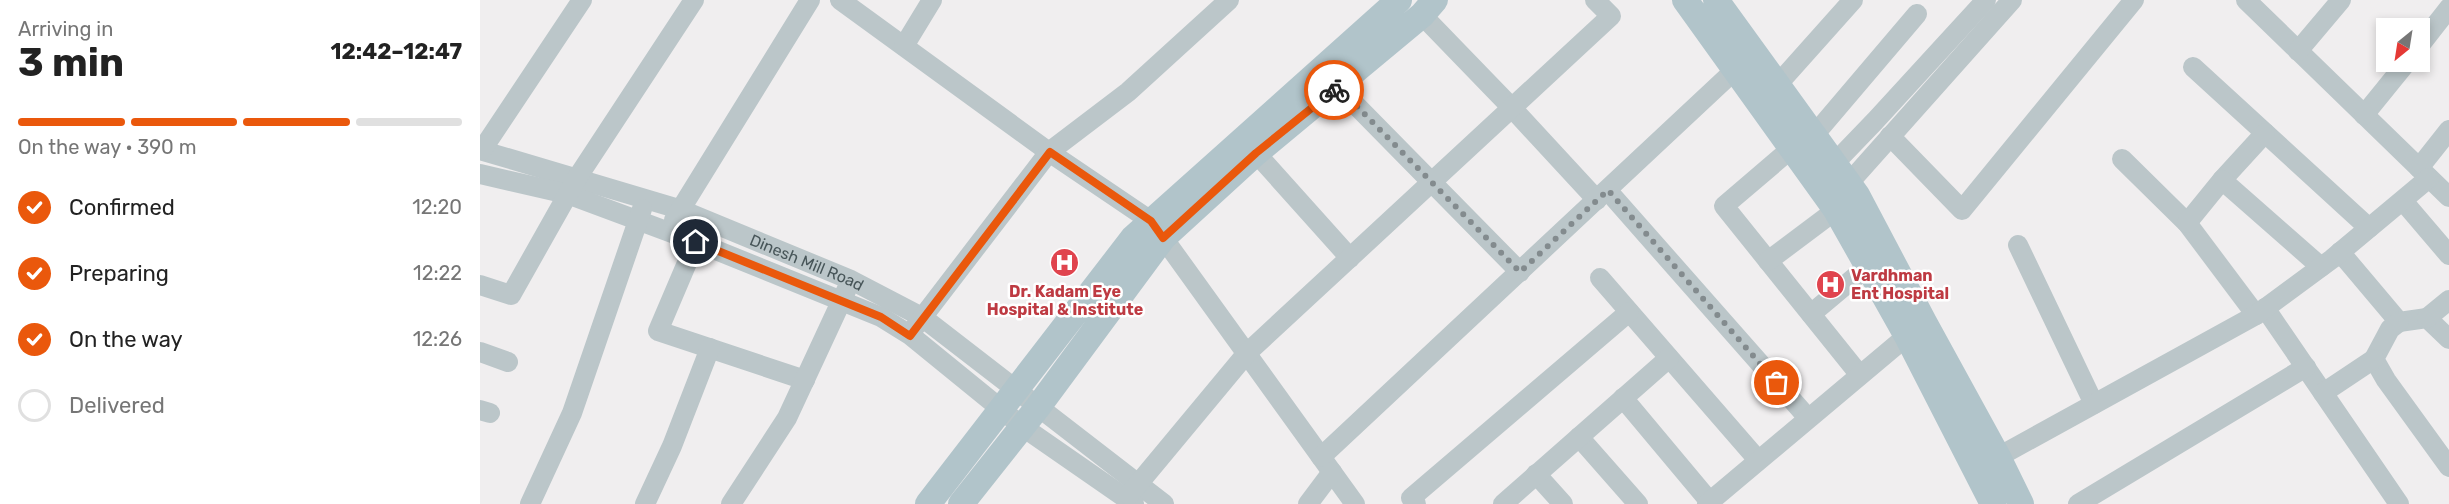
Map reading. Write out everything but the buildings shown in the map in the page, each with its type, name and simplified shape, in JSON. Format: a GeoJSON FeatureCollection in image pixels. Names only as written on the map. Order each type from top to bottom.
{"type":"FeatureCollection","features":[{"type":"Feature","properties":{"kind":"main road"},"geometry":{"type":"LineString","coordinates":[[961,504],[1030,417],[1157,230],[1400,0]]}},
{"type":"Feature","properties":{"kind":"main road"},"geometry":{"type":"LineString","coordinates":[[1685,0],[1833,206],[1907,336],[1993,504]]}},
{"type":"Feature","properties":{"kind":"main road"},"geometry":{"type":"LineString","coordinates":[[1716,0],[1843,173],[1998,457],[2020,504]]}},
{"type":"Feature","properties":{"kind":"main road"},"geometry":{"type":"LineString","coordinates":[[928,504],[1133,238],[1157,230],[1338,87],[1429,8]]}},
{"type":"Feature","properties":{"kind":"street"},"geometry":{"type":"LineString","coordinates":[[481,150],[582,0]]}},
{"type":"Feature","properties":{"kind":"street"},"geometry":{"type":"LineString","coordinates":[[480,285],[511,295],[572,186],[694,0]]}},
{"type":"Feature","properties":{"kind":"street"},"geometry":{"type":"LineString","coordinates":[[667,232],[679,209],[810,0]]}},
{"type":"Feature","properties":{"kind":"street"},"geometry":{"type":"LineString","coordinates":[[840,0],[1157,230],[1355,504]]}},
{"type":"Feature","properties":{"kind":"street"},"geometry":{"type":"LineString","coordinates":[[904,46],[932,0]]}},
{"type":"Feature","properties":{"kind":"street"},"geometry":{"type":"LineString","coordinates":[[910,336],[922,317],[1050,152],[1128,92],[1229,0]]}},
{"type":"Feature","properties":{"kind":"street"},"geometry":{"type":"LineString","coordinates":[[1130,498],[1247,353],[1611,16],[1595,0]]}},
{"type":"Feature","properties":{"kind":"street"},"geometry":{"type":"LineString","coordinates":[[1778,84],[1853,0]]}},
{"type":"Feature","properties":{"kind":"street"},"geometry":{"type":"LineString","coordinates":[[1768,261],[1833,206],[1843,173],[1986,0]]}},
{"type":"Feature","properties":{"kind":"street"},"geometry":{"type":"LineString","coordinates":[[1816,182],[1843,173],[1890,136],[2012,0]]}},
{"type":"Feature","properties":{"kind":"street"},"geometry":{"type":"LineString","coordinates":[[1890,136],[1962,210],[2134,0]]}},
{"type":"Feature","properties":{"kind":"street"},"geometry":{"type":"LineString","coordinates":[[2246,0],[2449,197]]}},
{"type":"Feature","properties":{"kind":"street"},"geometry":{"type":"LineString","coordinates":[[2298,51],[2341,0]]}},
{"type":"Feature","properties":{"kind":"street"},"geometry":{"type":"LineString","coordinates":[[1429,8],[1512,108],[1603,195],[1808,418]]}},
{"type":"Feature","properties":{"kind":"street"},"geometry":{"type":"LineString","coordinates":[[2430,32],[2449,8]]}},
{"type":"Feature","properties":{"kind":"street"},"geometry":{"type":"LineString","coordinates":[[1815,134],[1917,14]]}},
{"type":"Feature","properties":{"kind":"street"},"geometry":{"type":"LineString","coordinates":[[2193,67],[2369,228]]}},
{"type":"Feature","properties":{"kind":"street"},"geometry":{"type":"LineString","coordinates":[[1308,504],[1327,464],[1520,272],[1736,69]]}},
{"type":"Feature","properties":{"kind":"street"},"geometry":{"type":"LineString","coordinates":[[2364,115],[2399,72]]}},
{"type":"Feature","properties":{"kind":"street"},"geometry":{"type":"LineString","coordinates":[[1338,87],[1520,272]]}},
{"type":"Feature","properties":{"kind":"street"},"geometry":{"type":"LineString","coordinates":[[1998,457],[2261,311],[2321,267],[2403,201],[2424,173],[2449,130]]}},
{"type":"Feature","properties":{"kind":"street"},"geometry":{"type":"LineString","coordinates":[[2187,223],[2265,133]]}},
{"type":"Feature","properties":{"kind":"street"},"geometry":{"type":"LineString","coordinates":[[1792,147],[1724,206],[1859,374]]}},
{"type":"Feature","properties":{"kind":"street","name":"Dinesh Mill Road"},"geometry":{"type":"LineString","coordinates":[[481,150],[572,186],[637,222],[696,242],[881,317],[1008,399]]}},
{"type":"Feature","properties":{"kind":"street"},"geometry":{"type":"LineString","coordinates":[[1256,153],[1350,258]]}},
{"type":"Feature","properties":{"kind":"street"},"geometry":{"type":"LineString","coordinates":[[2122,159],[2187,223],[2306,367],[2399,504]]}},
{"type":"Feature","properties":{"kind":"street","name":"Dinesh Mill Road"},"geometry":{"type":"LineString","coordinates":[[480,174],[572,186],[645,199],[679,209],[851,280],[922,317],[1008,399],[1130,498],[1164,504]]}},
{"type":"Feature","properties":{"kind":"street"},"geometry":{"type":"LineString","coordinates":[[2222,180],[2321,267]]}},
{"type":"Feature","properties":{"kind":"street"},"geometry":{"type":"LineString","coordinates":[[530,504],[580,391],[645,199]]}},
{"type":"Feature","properties":{"kind":"street"},"geometry":{"type":"LineString","coordinates":[[2403,201],[2449,255]]}},
{"type":"Feature","properties":{"kind":"street"},"geometry":{"type":"LineString","coordinates":[[705,221],[658,331],[805,380]]}},
{"type":"Feature","properties":{"kind":"street"},"geometry":{"type":"LineString","coordinates":[[2018,245],[2094,404]]}},
{"type":"Feature","properties":{"kind":"street"},"geometry":{"type":"LineString","coordinates":[[2340,252],[2399,322]]}},
{"type":"Feature","properties":{"kind":"street"},"geometry":{"type":"LineString","coordinates":[[1811,314],[1868,267]]}},
{"type":"Feature","properties":{"kind":"street"},"geometry":{"type":"LineString","coordinates":[[1600,278],[1758,460]]}},
{"type":"Feature","properties":{"kind":"street"},"geometry":{"type":"LineString","coordinates":[[731,504],[787,418],[851,280]]}},
{"type":"Feature","properties":{"kind":"street"},"geometry":{"type":"LineString","coordinates":[[2324,393],[2374,359],[2390,329],[2399,322],[2427,318],[2449,300]]}},
{"type":"Feature","properties":{"kind":"street"},"geometry":{"type":"LineString","coordinates":[[1416,504],[1411,498],[1629,312]]}},
{"type":"Feature","properties":{"kind":"street"},"geometry":{"type":"LineString","coordinates":[[2427,318],[2449,339]]}},
{"type":"Feature","properties":{"kind":"street"},"geometry":{"type":"LineString","coordinates":[[1623,398],[1708,503],[1907,336]]}},
{"type":"Feature","properties":{"kind":"street"},"geometry":{"type":"LineString","coordinates":[[645,504],[672,447],[710,348]]}},
{"type":"Feature","properties":{"kind":"street"},"geometry":{"type":"LineString","coordinates":[[480,352],[508,363]]}},
{"type":"Feature","properties":{"kind":"street"},"geometry":{"type":"LineString","coordinates":[[1503,504],[1669,358]]}},
{"type":"Feature","properties":{"kind":"street"},"geometry":{"type":"LineString","coordinates":[[2374,359],[2386,381],[2449,467]]}},
{"type":"Feature","properties":{"kind":"street"},"geometry":{"type":"LineString","coordinates":[[2078,504],[2306,367]]}},
{"type":"Feature","properties":{"kind":"street"},"geometry":{"type":"LineString","coordinates":[[1579,437],[1638,504]]}},
{"type":"Feature","properties":{"kind":"street"},"geometry":{"type":"LineString","coordinates":[[1536,474],[1563,504]]}},
{"type":"Feature","properties":{"kind":"way so far"},"geometry":{"type":"LineString","coordinates":[[1334,90],[1338,87],[1520,272],[1608,190],[1777,383]]}},
{"type":"Feature","properties":{"kind":"place","name":"Dr. Kadam Eye Hospital & Institute"},"geometry":{"type":"Point","coordinates":[1065,263]}},
{"type":"Feature","properties":{"kind":"place","name":"Vardhman Ent Hospital"},"geometry":{"type":"Point","coordinates":[1830,284]}},
{"type":"Feature","properties":{"kind":"route"},"geometry":{"type":"LineString","coordinates":[[696,242],[881,317],[910,336],[922,317],[1050,152],[1151,221],[1163,238],[1256,153],[1334,90]]}}]}
